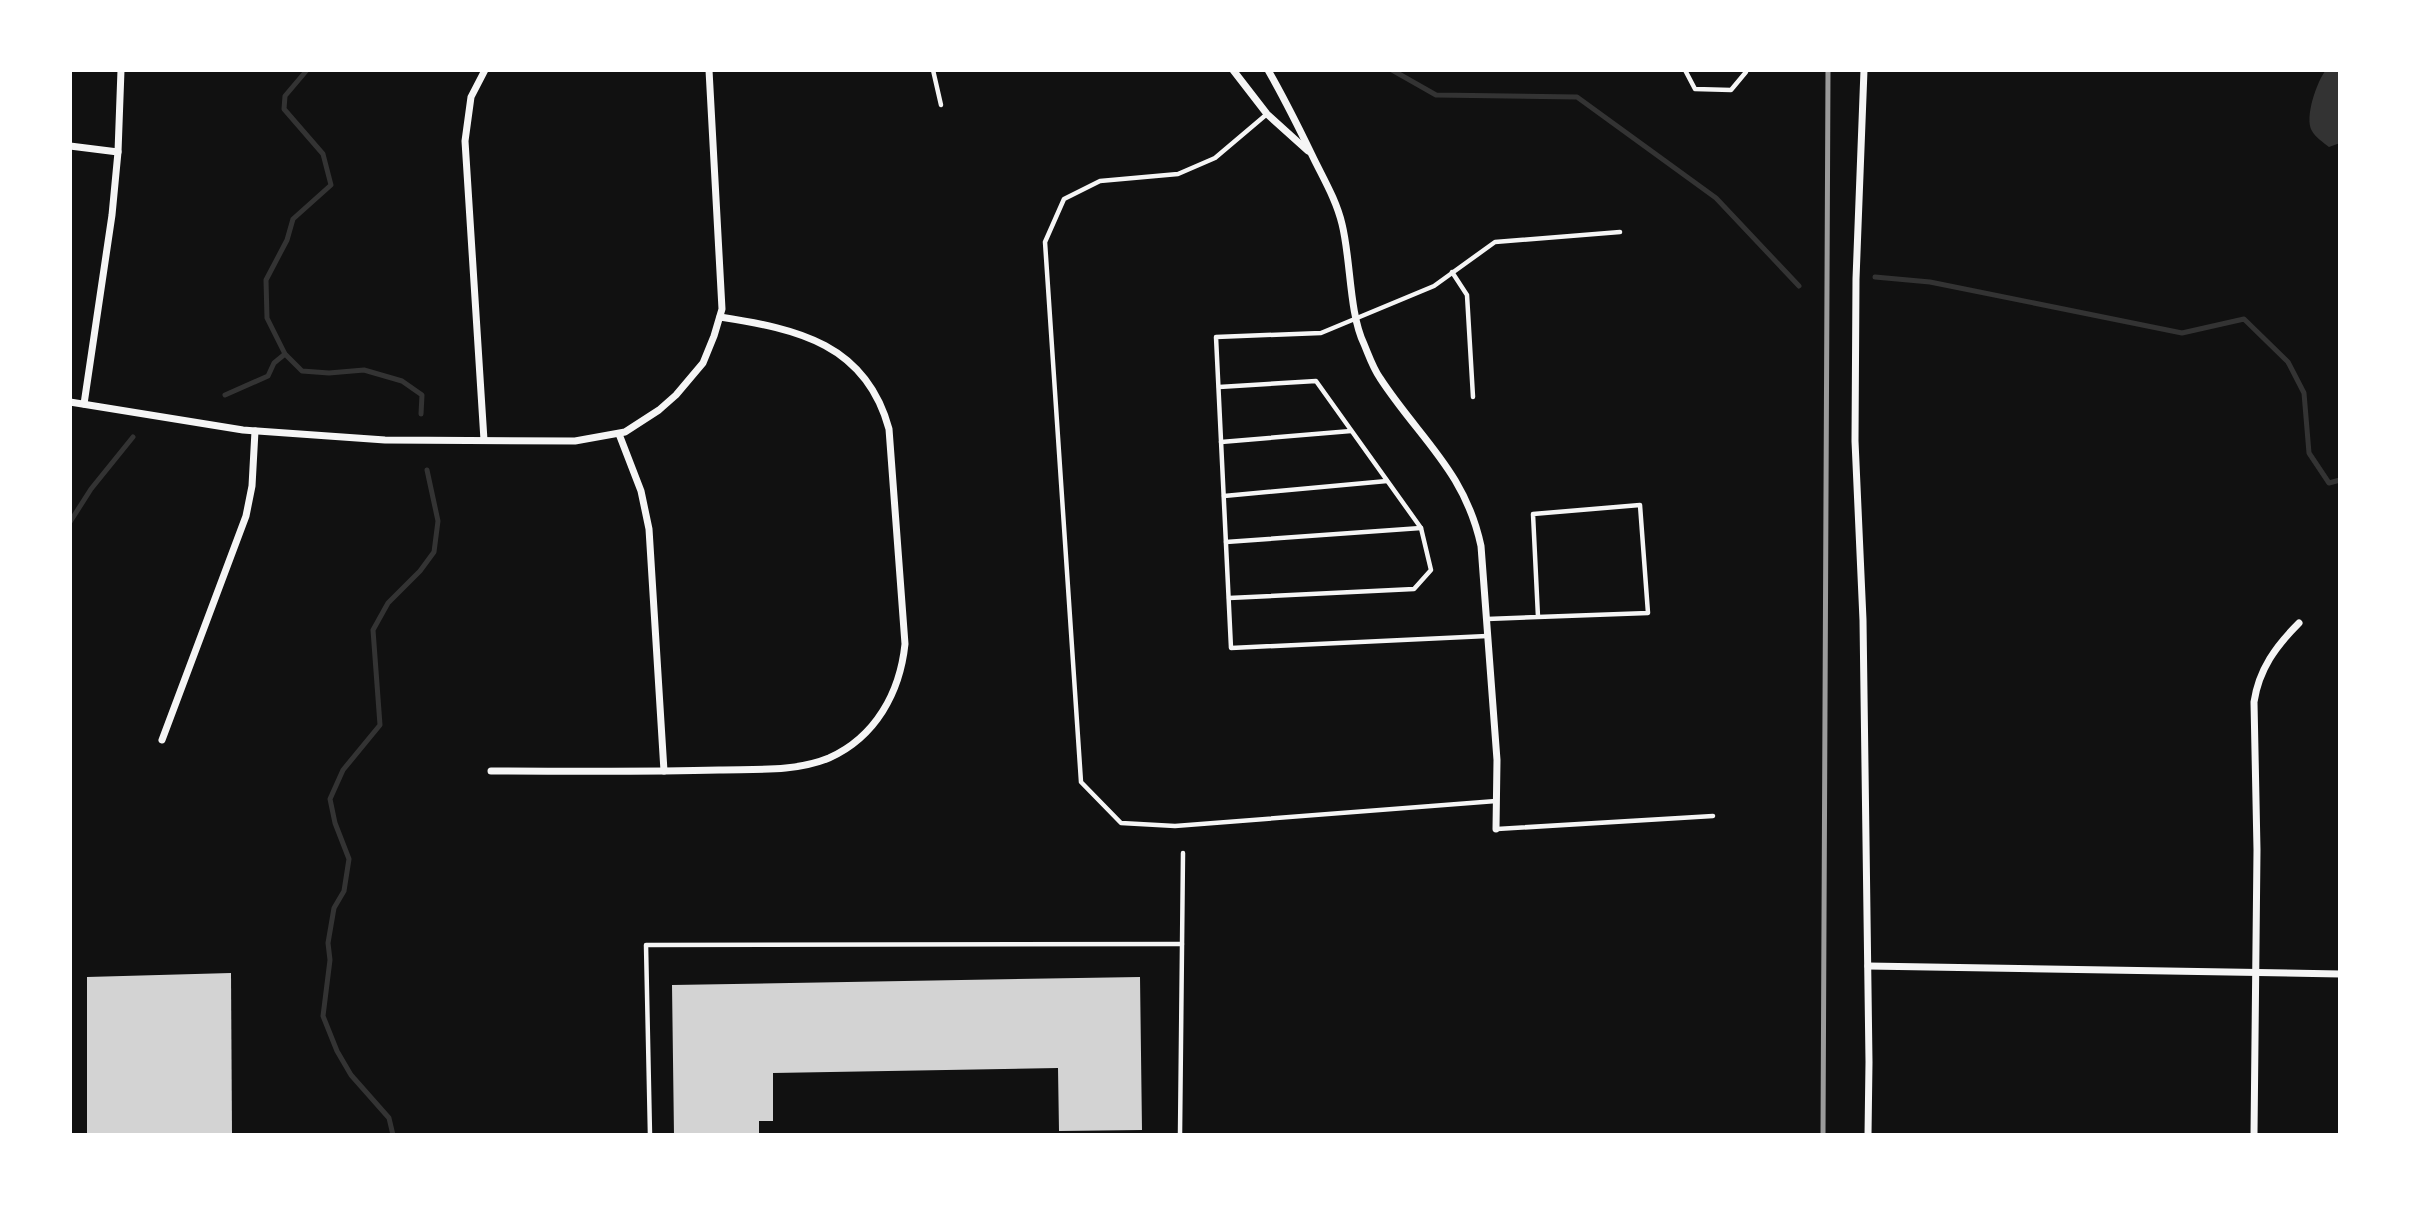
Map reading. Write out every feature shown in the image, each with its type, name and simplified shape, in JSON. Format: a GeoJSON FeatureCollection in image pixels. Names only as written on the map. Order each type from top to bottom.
{"type":"FeatureCollection","features":[{"type":"Feature","properties":{"kind":"street"},"geometry":{"type":"LineString","coordinates":[[84,404],[112,215],[121,70]]}},
{"type":"Feature","properties":{"kind":"street"},"geometry":{"type":"LineString","coordinates":[[484,440],[466,141],[471,97],[485,70]]}},
{"type":"Feature","properties":{"kind":"street"},"geometry":{"type":"LineString","coordinates":[[70,402],[255,431],[385,440],[575,441],[619,434],[659,410],[687,383],[703,363],[720,317],[722,278],[709,70]]}},
{"type":"Feature","properties":{"kind":"street"},"geometry":{"type":"LineString","coordinates":[[1233,70],[1266,114],[1311,154]]}},
{"type":"Feature","properties":{"kind":"street"},"geometry":{"type":"LineString","coordinates":[[1268,70],[1333,195],[1342,221],[1350,261],[1356,319],[1362,340],[1379,377],[1453,474],[1478,530],[1497,760],[1496,829]]}},
{"type":"Feature","properties":{"kind":"street"},"geometry":{"type":"LineString","coordinates":[[1864,70],[1856,279],[1856,441],[1863,620],[1868,966],[1867,1135]]}},
{"type":"Feature","properties":{"kind":"street"},"geometry":{"type":"LineString","coordinates":[[70,146],[118,152]]}},
{"type":"Feature","properties":{"kind":"street"},"geometry":{"type":"LineString","coordinates":[[491,771],[664,772],[790,768],[832,757],[869,729],[887,706],[903,667],[905,644],[889,429],[884,412],[872,387],[854,365],[834,349],[815,339],[775,326],[720,317]]}},
{"type":"Feature","properties":{"kind":"street"},"geometry":{"type":"LineString","coordinates":[[162,740],[246,516],[252,486],[255,431]]}},
{"type":"Feature","properties":{"kind":"street"},"geometry":{"type":"LineString","coordinates":[[619,434],[641,491],[649,529],[664,772]]}},
{"type":"Feature","properties":{"kind":"street"},"geometry":{"type":"LineString","coordinates":[[2254,1135],[2257,850],[2255,702],[2257,684],[2264,667],[2281,641],[2299,623]]}},
{"type":"Feature","properties":{"kind":"street"},"geometry":{"type":"LineString","coordinates":[[1868,966],[2340,974]]}},
{"type":"Feature","properties":{"kind":"lane"},"geometry":{"type":"LineString","coordinates":[[933,70],[941,105]]}},
{"type":"Feature","properties":{"kind":"lane"},"geometry":{"type":"LineString","coordinates":[[1685,70],[1695,89],[1731,90],[1745,70]]}},
{"type":"Feature","properties":{"kind":"lane"},"geometry":{"type":"LineString","coordinates":[[1266,114],[1215,158],[1178,174],[1100,181],[1064,199],[1045,242],[1081,782],[1121,822],[1175,827],[1496,802]]}},
{"type":"Feature","properties":{"kind":"lane"},"geometry":{"type":"LineString","coordinates":[[1487,636],[1231,648],[1216,337],[1321,332],[1434,286],[1495,242],[1620,232]]}},
{"type":"Feature","properties":{"kind":"lane"},"geometry":{"type":"LineString","coordinates":[[1452,272],[1467,295],[1473,397]]}},
{"type":"Feature","properties":{"kind":"lane"},"geometry":{"type":"LineString","coordinates":[[1219,387],[1316,381],[1421,528],[1431,570],[1414,589],[1229,598]]}},
{"type":"Feature","properties":{"kind":"lane"},"geometry":{"type":"LineString","coordinates":[[1221,442],[1351,431]]}},
{"type":"Feature","properties":{"kind":"lane"},"geometry":{"type":"LineString","coordinates":[[1224,496],[1387,481]]}},
{"type":"Feature","properties":{"kind":"lane"},"geometry":{"type":"LineString","coordinates":[[1486,620],[1648,612],[1640,505],[1532,514],[1538,617]]}},
{"type":"Feature","properties":{"kind":"lane"},"geometry":{"type":"LineString","coordinates":[[1226,542],[1421,528]]}},
{"type":"Feature","properties":{"kind":"lane"},"geometry":{"type":"LineString","coordinates":[[1496,829],[1713,816]]}},
{"type":"Feature","properties":{"kind":"lane"},"geometry":{"type":"LineString","coordinates":[[1180,1135],[1183,853]]}},
{"type":"Feature","properties":{"kind":"lane"},"geometry":{"type":"LineString","coordinates":[[650,1135],[646,945],[1182,944]]}},
{"type":"Feature","properties":{"kind":"shaded area"},"geometry":{"type":"Polygon","coordinates":[[[2326,70],[2340,70],[2340,143],[2329,147],[2320,140],[2310,125],[2316,91],[2326,70]]]}},
{"type":"Feature","properties":{"kind":"building"},"geometry":{"type":"Polygon","coordinates":[[[231,973],[232,1135],[87,1135],[87,977],[231,973]]]}},
{"type":"Feature","properties":{"kind":"building"},"geometry":{"type":"Polygon","coordinates":[[[1140,977],[1142,1130],[1059,1131],[1058,1068],[773,1073],[773,1121],[759,1121],[759,1135],[674,1135],[672,985],[1140,977]]]}},
{"type":"Feature","properties":{"kind":"waterway"},"geometry":{"type":"LineString","coordinates":[[307,70],[285,96],[284,109],[323,154],[331,185],[293,219],[287,240],[266,280],[267,318],[285,354],[302,371],[329,373],[364,370],[402,381],[422,395],[421,414]]}},
{"type":"Feature","properties":{"kind":"waterway"},"geometry":{"type":"LineString","coordinates":[[1392,70],[1436,95],[1577,97],[1716,198],[1799,286]]}},
{"type":"Feature","properties":{"kind":"waterway"},"geometry":{"type":"LineString","coordinates":[[1875,277],[1930,282],[2182,333],[2244,319],[2288,362],[2304,393],[2309,453],[2329,483],[2340,480]]}},
{"type":"Feature","properties":{"kind":"waterway"},"geometry":{"type":"LineString","coordinates":[[225,395],[268,376],[274,363],[285,354]]}},
{"type":"Feature","properties":{"kind":"waterway"},"geometry":{"type":"LineString","coordinates":[[70,522],[91,489],[133,437]]}},
{"type":"Feature","properties":{"kind":"waterway"},"geometry":{"type":"LineString","coordinates":[[393,1135],[389,1118],[351,1075],[337,1051],[323,1016],[330,960],[328,943],[334,908],[344,891],[349,859],[335,823],[330,799],[343,770],[380,725],[373,630],[388,603],[420,571],[434,552],[438,521],[427,470]]}},
{"type":"Feature","properties":{"kind":"railway"},"geometry":{"type":"LineString","coordinates":[[1823,1135],[1828,70]]}}]}
